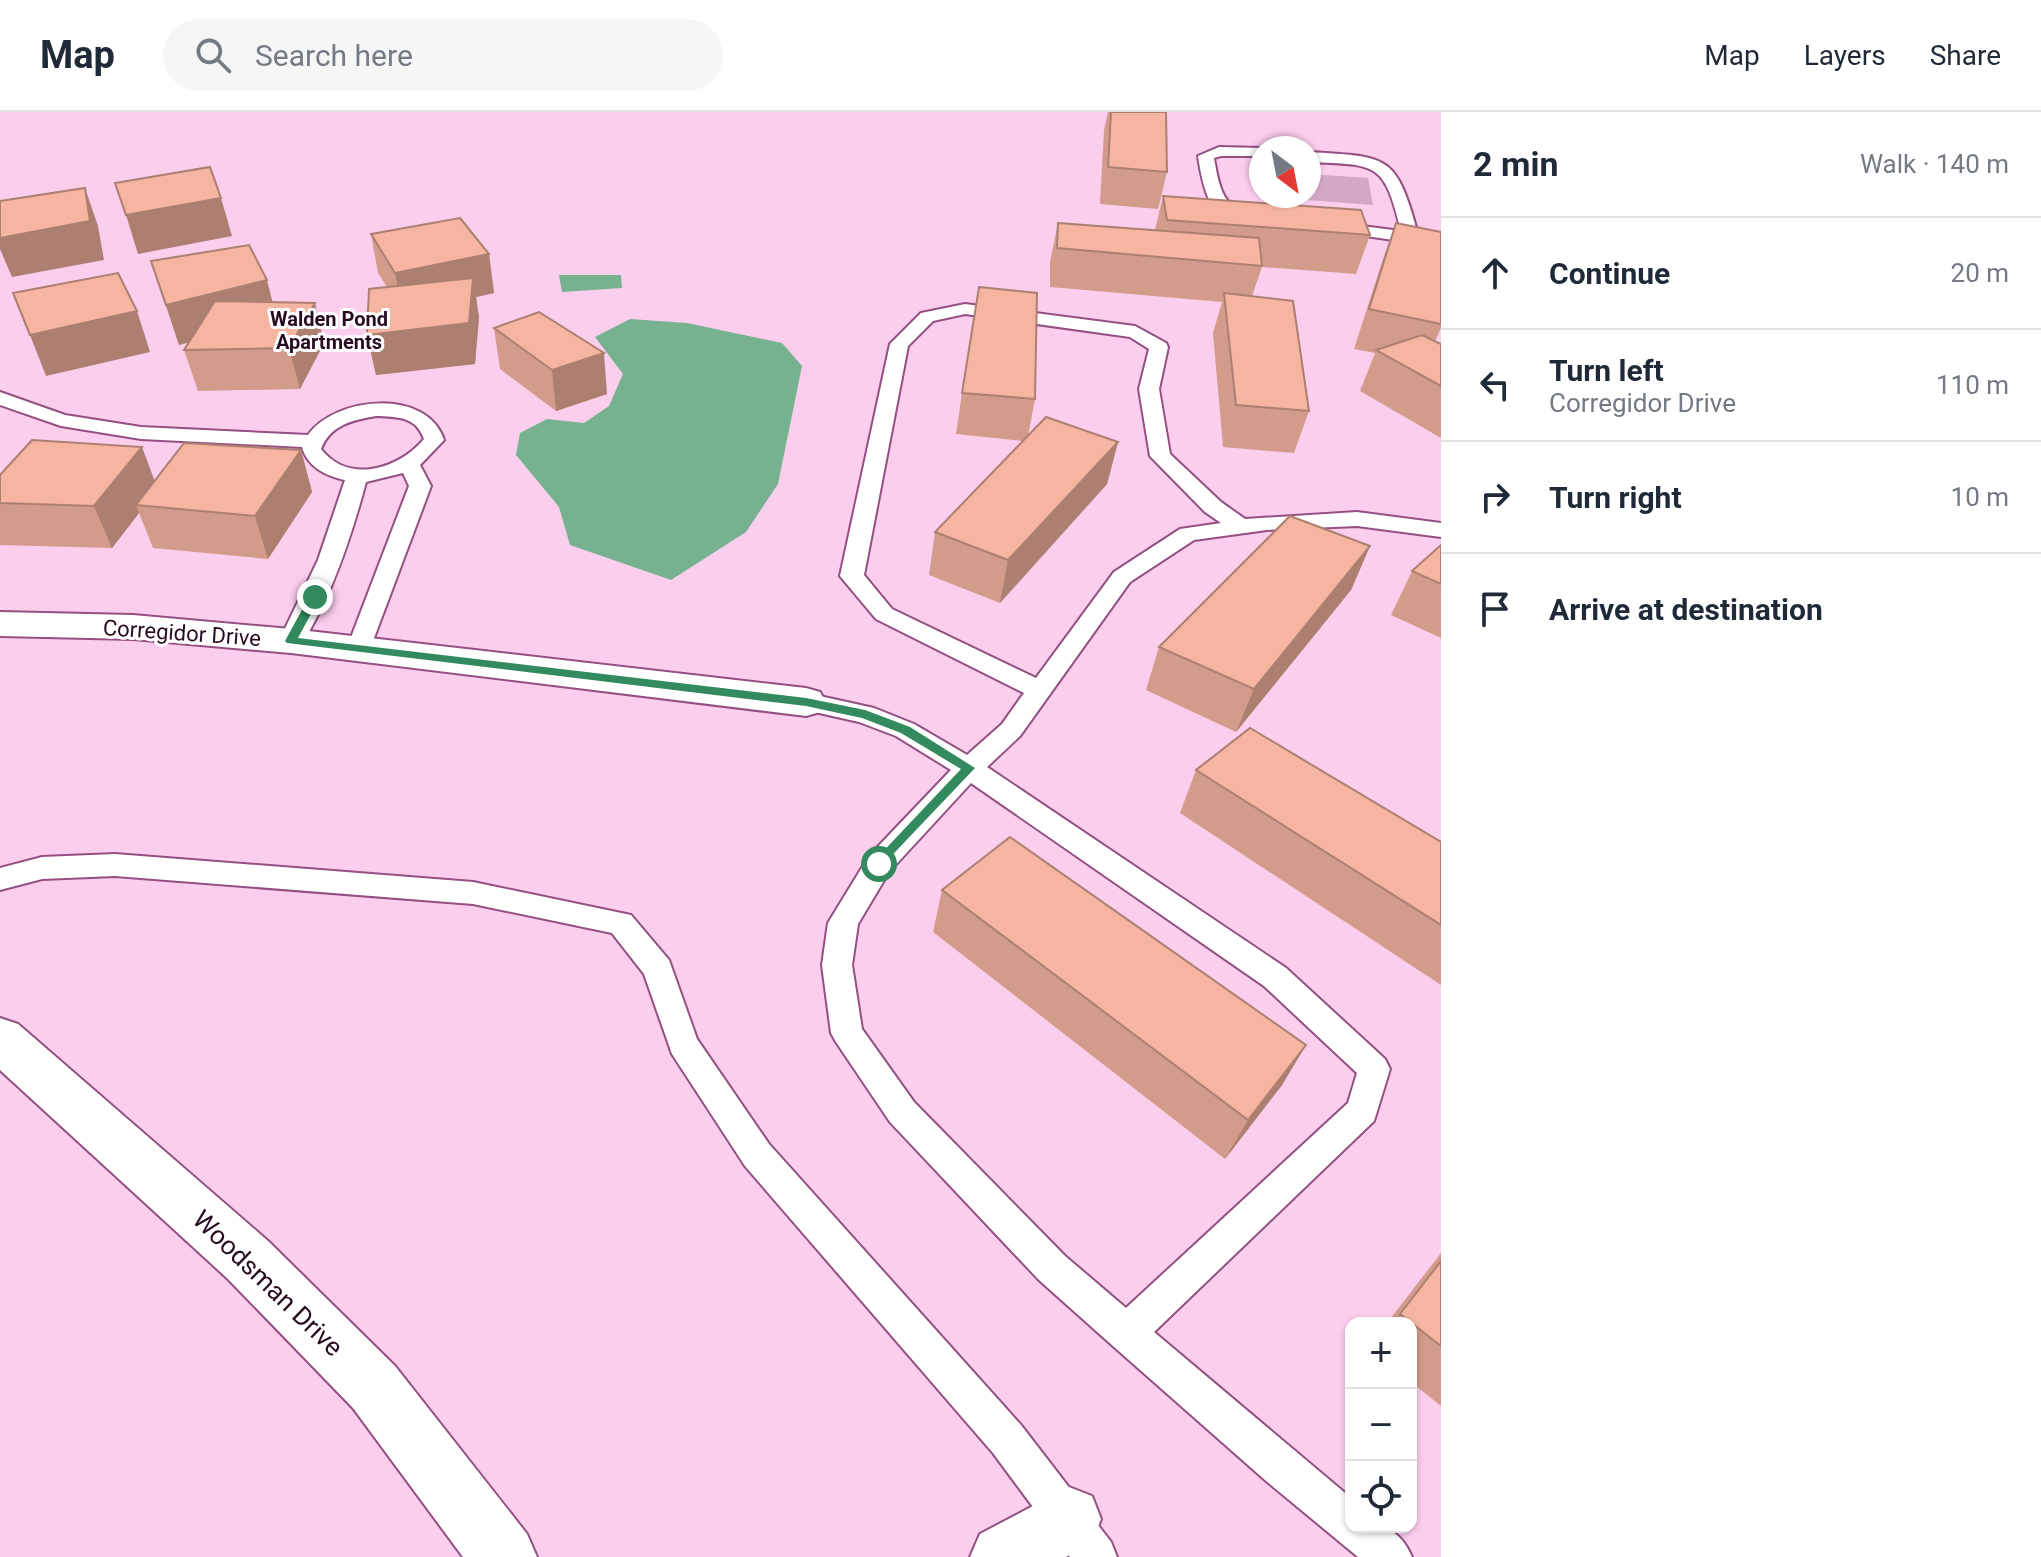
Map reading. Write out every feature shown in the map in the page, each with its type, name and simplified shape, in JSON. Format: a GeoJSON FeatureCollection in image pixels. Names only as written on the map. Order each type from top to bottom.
{"type":"FeatureCollection","features":[{"type":"Feature","properties":{"kind":"street","name":"Corregidor Drive"},"geometry":{"type":"LineString","coordinates":[[0,624],[133,627],[291,641],[806,702]]}},
{"type":"Feature","properties":{"kind":"street","name":"Woodsman Drive"},"geometry":{"type":"LineString","coordinates":[[0,1039],[248,1260],[374,1387],[504,1557]]}},
{"type":"Feature","properties":{"kind":"street"},"geometry":{"type":"LineString","coordinates":[[1003,1557],[1083,1538]]}},
{"type":"Feature","properties":{"kind":"lane"},"geometry":{"type":"LineString","coordinates":[[1249,152],[1219,151],[1206,156],[1215,203],[1222,212],[1241,220],[1256,221]]}},
{"type":"Feature","properties":{"kind":"lane"},"geometry":{"type":"LineString","coordinates":[[1321,158],[1369,163],[1382,168],[1393,179],[1410,236]]}},
{"type":"Feature","properties":{"kind":"lane"},"geometry":{"type":"LineString","coordinates":[[1315,225],[1441,242]]}},
{"type":"Feature","properties":{"kind":"lane"},"geometry":{"type":"LineString","coordinates":[[1039,690],[884,614],[852,576],[899,344],[927,317],[965,309],[1135,332],[1159,347],[1149,389],[1160,456],[1213,507],[1241,527]]}},
{"type":"Feature","properties":{"kind":"lane"},"geometry":{"type":"LineString","coordinates":[[0,398],[61,420],[141,433],[313,441]]}},
{"type":"Feature","properties":{"kind":"lane"},"geometry":{"type":"LineString","coordinates":[[376,410],[399,411],[419,417],[431,427],[434,440],[426,454],[410,465],[384,473],[357,475],[334,471],[317,462],[311,449],[313,441],[330,423],[351,414],[376,410]]}},
{"type":"Feature","properties":{"kind":"lane"},"geometry":{"type":"LineString","coordinates":[[359,648],[420,486],[410,465]]}},
{"type":"Feature","properties":{"kind":"lane"},"geometry":{"type":"LineString","coordinates":[[291,641],[315,597],[343,527],[357,475]]}},
{"type":"Feature","properties":{"kind":"lane"},"geometry":{"type":"LineString","coordinates":[[1345,1519],[1052,1268],[902,1112],[847,1033],[837,965],[843,923],[879,864],[969,768],[1011,730],[1122,577],[1188,534],[1357,519],[1441,530]]}},
{"type":"Feature","properties":{"kind":"lane","name":"Corregidor Drive"},"geometry":{"type":"LineString","coordinates":[[806,702],[865,714],[905,730],[969,768],[1275,977],[1374,1069],[1362,1111],[1126,1333]]}},
{"type":"Feature","properties":{"kind":"lane"},"geometry":{"type":"LineString","coordinates":[[0,879],[42,868],[115,865],[473,893],[621,923],[658,969],[683,1044],[757,1155],[1007,1439],[1083,1538]]}},
{"type":"Feature","properties":{"kind":"lane"},"geometry":{"type":"LineString","coordinates":[[1362,1533],[1391,1557]]}},
{"type":"Feature","properties":{"kind":"shaded area"},"geometry":{"type":"Polygon","coordinates":[[[1321,175],[1368,178],[1373,205],[1321,201],[1321,175]]]}},
{"type":"Feature","properties":{"kind":"shaded area"},"geometry":{"type":"Polygon","coordinates":[[[559,275],[621,275],[622,288],[562,292],[559,275]]]}},
{"type":"Feature","properties":{"kind":"shaded area"},"geometry":{"type":"Polygon","coordinates":[[[630,319],[687,323],[782,343],[802,366],[778,484],[746,532],[671,580],[570,545],[559,507],[516,455],[520,433],[547,419],[584,423],[609,406],[623,374],[595,337],[630,319]]]}},
{"type":"Feature","properties":{"kind":"building"},"geometry":{"type":"Polygon","coordinates":[[[1111,112],[1166,112],[1167,172],[1108,167],[1111,112]]]}},
{"type":"Feature","properties":{"kind":"building"},"geometry":{"type":"Polygon","coordinates":[[[210,167],[221,198],[126,215],[115,183],[210,167]]]}},
{"type":"Feature","properties":{"kind":"building"},"geometry":{"type":"Polygon","coordinates":[[[85,188],[90,221],[0,238],[0,201],[85,188]]]}},
{"type":"Feature","properties":{"kind":"building"},"geometry":{"type":"Polygon","coordinates":[[[1163,196],[1249,202],[1249,208],[1361,210],[1370,235],[1167,220],[1163,196]]]}},
{"type":"Feature","properties":{"kind":"building"},"geometry":{"type":"Polygon","coordinates":[[[460,218],[489,254],[395,273],[371,234],[460,218]]]}},
{"type":"Feature","properties":{"kind":"building"},"geometry":{"type":"Polygon","coordinates":[[[1058,223],[1259,238],[1262,266],[1057,248],[1058,223]]]}},
{"type":"Feature","properties":{"kind":"building"},"geometry":{"type":"Polygon","coordinates":[[[1396,223],[1441,232],[1441,324],[1369,309],[1396,223]]]}},
{"type":"Feature","properties":{"kind":"building"},"geometry":{"type":"Polygon","coordinates":[[[249,245],[267,280],[166,305],[151,261],[249,245]]]}},
{"type":"Feature","properties":{"kind":"building"},"geometry":{"type":"Polygon","coordinates":[[[118,273],[137,311],[30,335],[13,293],[118,273]]]}},
{"type":"Feature","properties":{"kind":"building"},"geometry":{"type":"Polygon","coordinates":[[[473,278],[469,323],[367,335],[369,289],[473,278]]]}},
{"type":"Feature","properties":{"kind":"building"},"geometry":{"type":"Polygon","coordinates":[[[979,287],[1037,293],[1035,399],[962,393],[979,287]]]}},
{"type":"Feature","properties":{"kind":"building"},"geometry":{"type":"Polygon","coordinates":[[[1224,293],[1293,301],[1309,411],[1236,405],[1224,293]]]}},
{"type":"Feature","properties":{"kind":"building"},"geometry":{"type":"Polygon","coordinates":[[[215,301],[315,303],[289,348],[184,350],[215,301]]]}},
{"type":"Feature","properties":{"kind":"building"},"geometry":{"type":"Polygon","coordinates":[[[539,312],[604,353],[552,370],[494,328],[539,312]]]}},
{"type":"Feature","properties":{"kind":"building"},"geometry":{"type":"Polygon","coordinates":[[[1422,335],[1441,344],[1441,386],[1376,350],[1422,335]]]}},
{"type":"Feature","properties":{"kind":"building"},"geometry":{"type":"Polygon","coordinates":[[[1046,417],[1118,442],[1008,560],[935,532],[1046,417]]]}},
{"type":"Feature","properties":{"kind":"building"},"geometry":{"type":"Polygon","coordinates":[[[32,440],[142,447],[94,506],[0,503],[0,475],[32,440]]]}},
{"type":"Feature","properties":{"kind":"building"},"geometry":{"type":"Polygon","coordinates":[[[184,443],[301,450],[255,516],[136,505],[184,443]]]}},
{"type":"Feature","properties":{"kind":"building"},"geometry":{"type":"Polygon","coordinates":[[[1290,516],[1370,546],[1254,689],[1159,647],[1290,516]]]}},
{"type":"Feature","properties":{"kind":"building"},"geometry":{"type":"Polygon","coordinates":[[[1441,545],[1441,584],[1412,571],[1441,545]]]}},
{"type":"Feature","properties":{"kind":"building"},"geometry":{"type":"Polygon","coordinates":[[[1250,728],[1441,842],[1441,925],[1196,770],[1250,728]]]}},
{"type":"Feature","properties":{"kind":"building"},"geometry":{"type":"Polygon","coordinates":[[[1010,837],[1306,1045],[1248,1120],[942,890],[1010,837]]]}},
{"type":"Feature","properties":{"kind":"building"},"geometry":{"type":"Polygon","coordinates":[[[1441,1261],[1441,1346],[1417,1327],[1417,1317],[1400,1314],[1441,1261]]]}},
{"type":"Feature","properties":{"kind":"district","name":"Walden Pond Apartments"},"geometry":{"type":"Point","coordinates":[329,330]}},
{"type":"Feature","properties":{"kind":"route"},"geometry":{"type":"LineString","coordinates":[[315,597],[291,641],[806,702],[865,714],[905,730],[969,768],[879,864]]}}]}
